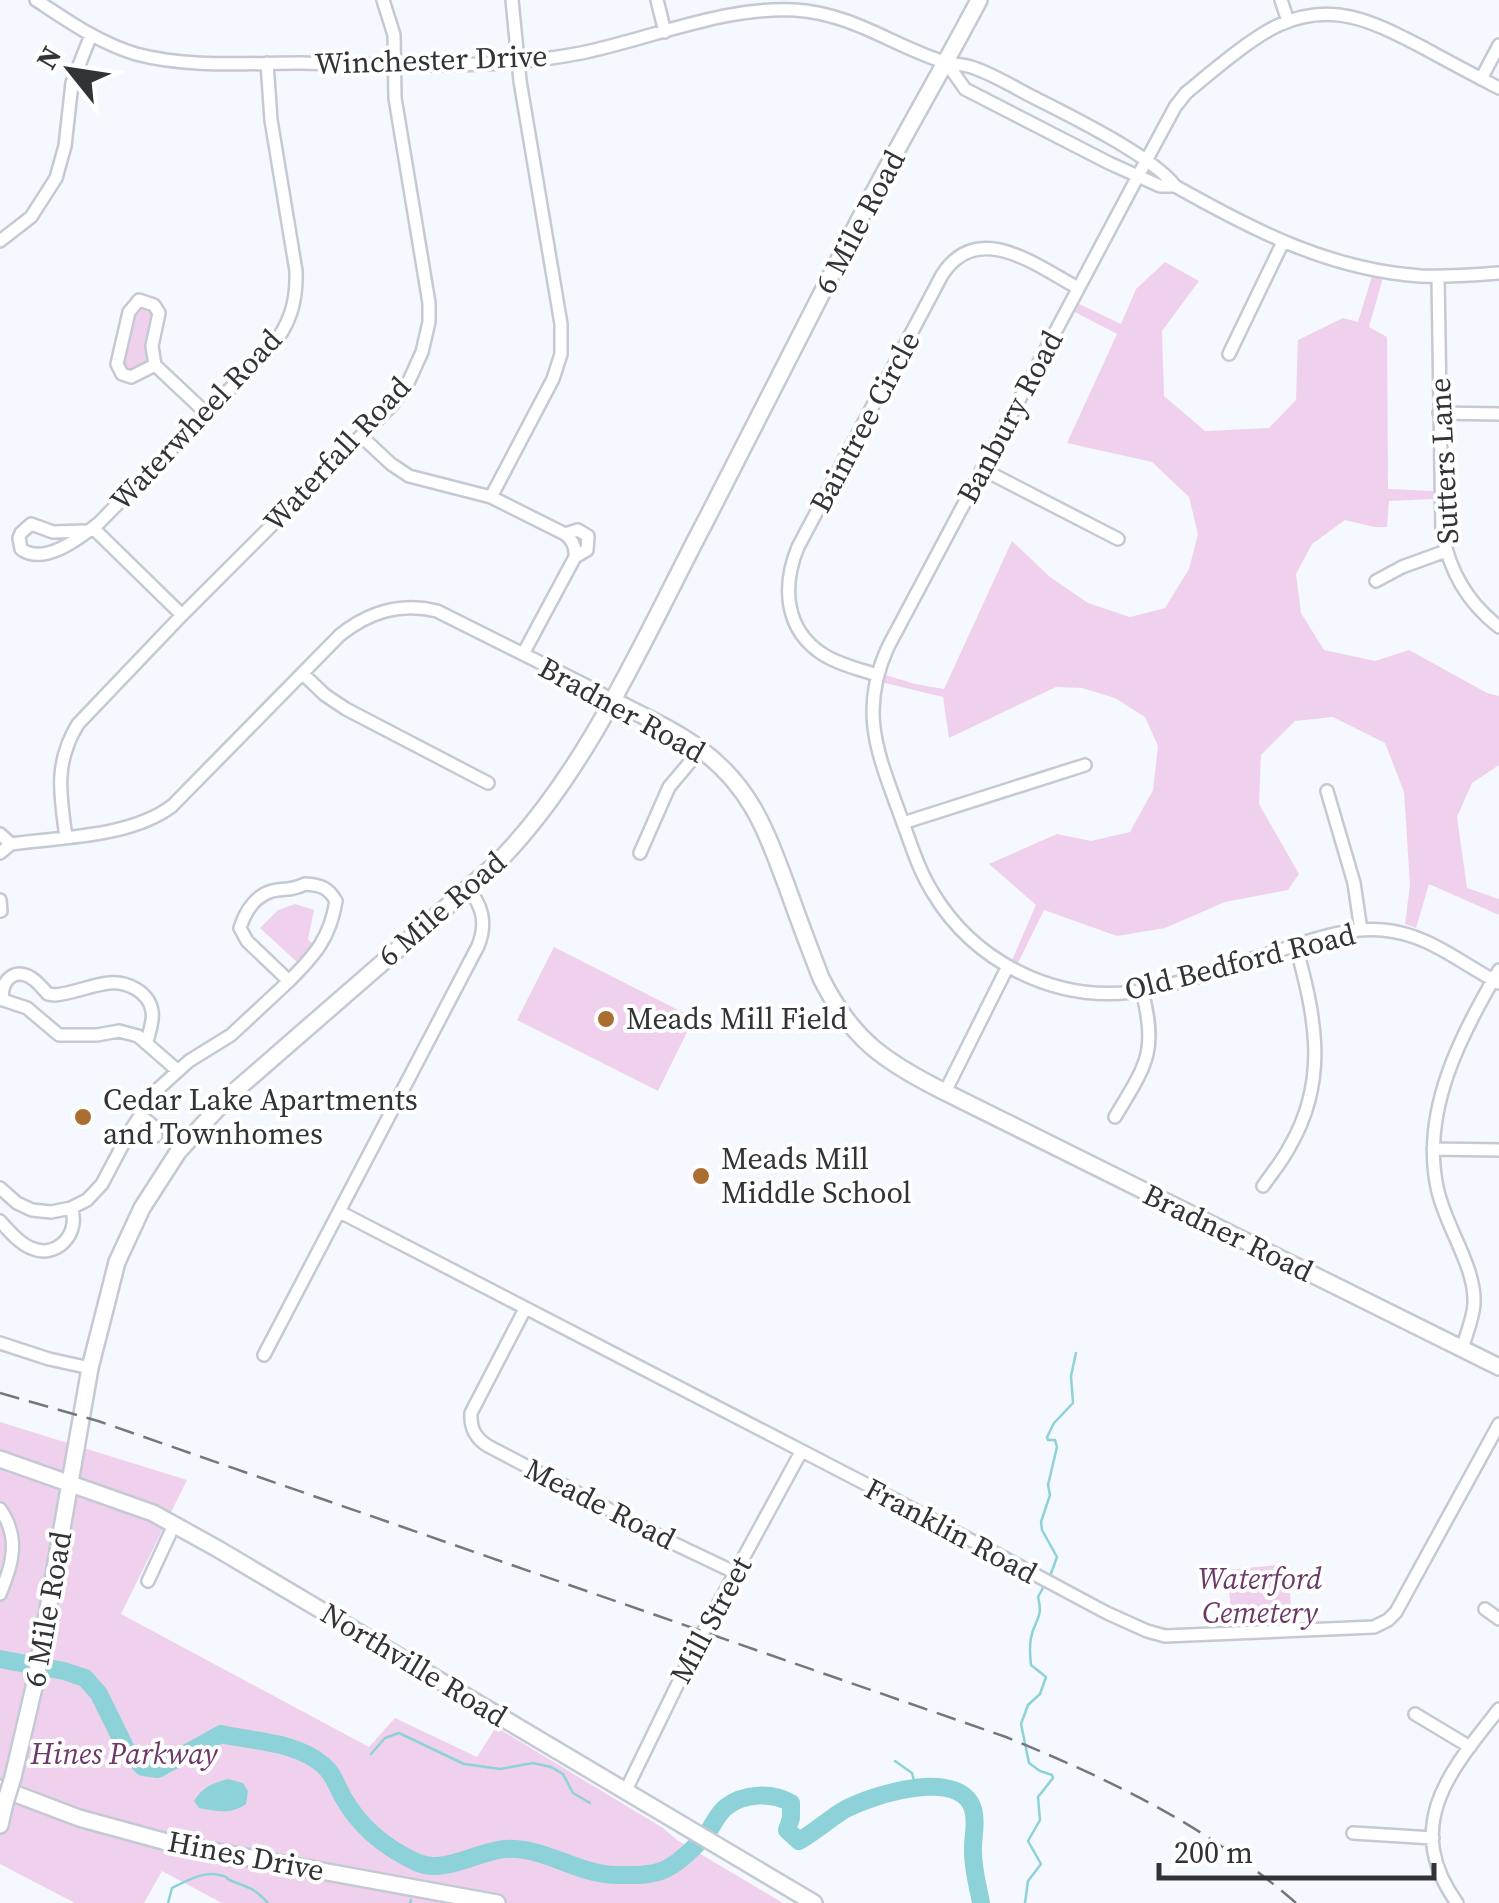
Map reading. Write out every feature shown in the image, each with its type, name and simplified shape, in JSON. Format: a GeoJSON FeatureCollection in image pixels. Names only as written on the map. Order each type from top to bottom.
{"type":"FeatureCollection","features":[{"type":"Feature","properties":{"kind":"street","name":"Winchester Drive"},"geometry":{"type":"LineString","coordinates":[[36,0],[91,36],[127,51],[193,62],[453,65],[518,62],[579,53],[761,5],[808,11],[845,18],[946,62],[987,74],[1146,161],[1175,186],[1282,242],[1360,268],[1400,274],[1499,274]]}},
{"type":"Feature","properties":{"kind":"street","name":"Waterfall Road"},"geometry":{"type":"LineString","coordinates":[[66,837],[60,775],[63,756],[71,735],[86,714],[392,405],[408,383],[422,352],[428,322],[427,285],[395,98],[394,35],[383,0]]}},
{"type":"Feature","properties":{"kind":"street"},"geometry":{"type":"LineString","coordinates":[[491,497],[554,379],[562,344],[512,0]]}},
{"type":"Feature","properties":{"kind":"street"},"geometry":{"type":"LineString","coordinates":[[657,0],[665,32]]}},
{"type":"Feature","properties":{"kind":"street","name":"6 Mile Road"},"geometry":{"type":"LineString","coordinates":[[0,1826],[3,1795],[13,1777],[36,1682],[90,1368],[109,1286],[122,1248],[150,1194],[178,1152],[228,1098],[497,862],[530,827],[572,769],[612,700],[854,230],[979,0]]}},
{"type":"Feature","properties":{"kind":"street"},"geometry":{"type":"LineString","coordinates":[[1281,0],[1288,21],[1327,14],[1362,18],[1499,88]]}},
{"type":"Feature","properties":{"kind":"street","name":"Banbury Road"},"geometry":{"type":"LineString","coordinates":[[877,675],[1175,107],[1186,93],[1263,34],[1288,21]]}},
{"type":"Feature","properties":{"kind":"street"},"geometry":{"type":"LineString","coordinates":[[0,241],[30,217],[56,178],[65,146],[72,84],[91,36]]}},
{"type":"Feature","properties":{"kind":"street"},"geometry":{"type":"LineString","coordinates":[[1481,79],[1499,45]]}},
{"type":"Feature","properties":{"kind":"street","name":"Winchester Drive"},"geometry":{"type":"LineString","coordinates":[[946,62],[965,88],[1138,176],[1160,186],[1175,186]]}},
{"type":"Feature","properties":{"kind":"street","name":"Waterwheel Road"},"geometry":{"type":"LineString","coordinates":[[90,530],[53,532],[32,524],[21,532],[19,543],[24,553],[37,555],[68,544],[90,530],[276,342],[288,322],[295,302],[296,271],[271,120],[268,63]]}},
{"type":"Feature","properties":{"kind":"street"},"geometry":{"type":"LineString","coordinates":[[1229,354],[1282,242]]}},
{"type":"Feature","properties":{"kind":"street","name":"Baintree Circle"},"geometry":{"type":"LineString","coordinates":[[877,675],[828,657],[800,631],[788,593],[798,547],[951,263],[974,250],[1000,249],[1078,288]]}},
{"type":"Feature","properties":{"kind":"street","name":"Sutters Lane"},"geometry":{"type":"LineString","coordinates":[[1438,276],[1440,516],[1446,551],[1467,595],[1499,627]]}},
{"type":"Feature","properties":{"kind":"street"},"geometry":{"type":"LineString","coordinates":[[155,365],[131,377],[117,368],[129,312],[138,300],[154,305],[159,313],[152,346],[155,365],[206,413]]}},
{"type":"Feature","properties":{"kind":"street"},"geometry":{"type":"LineString","coordinates":[[1440,412],[1499,414]]}},
{"type":"Feature","properties":{"kind":"street"},"geometry":{"type":"LineString","coordinates":[[361,436],[409,476],[491,497],[565,534],[574,543],[575,556],[524,654]]}},
{"type":"Feature","properties":{"kind":"street"},"geometry":{"type":"LineString","coordinates":[[982,469],[1118,539]]}},
{"type":"Feature","properties":{"kind":"street"},"geometry":{"type":"LineString","coordinates":[[90,530],[182,615]]}},
{"type":"Feature","properties":{"kind":"street"},"geometry":{"type":"LineString","coordinates":[[1376,582],[1402,567],[1446,551]]}},
{"type":"Feature","properties":{"kind":"street","name":"Bradner Road"},"geometry":{"type":"LineString","coordinates":[[0,834],[5,848],[130,828],[164,812],[353,625],[400,607],[437,611],[674,732],[701,749],[735,782],[761,820],[821,978],[841,1014],[885,1059],[1499,1367]]}},
{"type":"Feature","properties":{"kind":"street"},"geometry":{"type":"LineString","coordinates":[[303,674],[346,709],[488,783]]}},
{"type":"Feature","properties":{"kind":"street","name":"Old Bedford Road"},"geometry":{"type":"LineString","coordinates":[[877,675],[872,703],[874,737],[922,874],[942,906],[973,942],[1008,966],[1041,982],[1074,991],[1111,994],[1142,990],[1333,934],[1379,929],[1421,938],[1497,978]]}},
{"type":"Feature","properties":{"kind":"street"},"geometry":{"type":"LineString","coordinates":[[640,853],[669,786],[701,749]]}},
{"type":"Feature","properties":{"kind":"street"},"geometry":{"type":"LineString","coordinates":[[903,823],[1084,765]]}},
{"type":"Feature","properties":{"kind":"street"},"geometry":{"type":"LineString","coordinates":[[1326,791],[1354,883],[1361,930]]}},
{"type":"Feature","properties":{"kind":"street"},"geometry":{"type":"LineString","coordinates":[[0,1188],[17,1204],[52,1212],[71,1208],[96,1192],[158,1089],[177,1070],[231,1035],[288,981],[316,954],[336,901],[320,884],[271,891],[245,912],[240,928],[247,941],[288,981]]}},
{"type":"Feature","properties":{"kind":"street"},"geometry":{"type":"LineString","coordinates":[[264,1355],[482,938],[481,910],[468,888]]}},
{"type":"Feature","properties":{"kind":"street"},"geometry":{"type":"LineString","coordinates":[[0,900],[1,911]]}},
{"type":"Feature","properties":{"kind":"street"},"geometry":{"type":"LineString","coordinates":[[1263,1186],[1295,1136],[1313,1078],[1313,1011],[1296,946]]}},
{"type":"Feature","properties":{"kind":"street"},"geometry":{"type":"LineString","coordinates":[[945,1092],[1008,966]]}},
{"type":"Feature","properties":{"kind":"street"},"geometry":{"type":"LineString","coordinates":[[147,1042],[153,1014],[141,992],[127,985],[113,982],[67,994],[48,994],[25,974],[18,973],[3,985],[3,1000],[27,1008],[59,1035],[119,1032],[138,1036],[177,1070]]}},
{"type":"Feature","properties":{"kind":"street"},"geometry":{"type":"LineString","coordinates":[[1462,1349],[1473,1314],[1474,1290],[1440,1199],[1434,1150],[1438,1108],[1446,1083],[1469,1023],[1497,978]]}},
{"type":"Feature","properties":{"kind":"street"},"geometry":{"type":"LineString","coordinates":[[1115,1117],[1138,1080],[1148,1053],[1150,1020],[1142,990]]}},
{"type":"Feature","properties":{"kind":"street"},"geometry":{"type":"LineString","coordinates":[[33,1014],[48,994]]}},
{"type":"Feature","properties":{"kind":"street"},"geometry":{"type":"LineString","coordinates":[[140,1115],[152,1125],[156,1136],[178,1152]]}},
{"type":"Feature","properties":{"kind":"street"},"geometry":{"type":"LineString","coordinates":[[130,1131],[144,1137],[156,1136]]}},
{"type":"Feature","properties":{"kind":"street"},"geometry":{"type":"LineString","coordinates":[[1434,1150],[1499,1150]]}},
{"type":"Feature","properties":{"kind":"street"},"geometry":{"type":"LineString","coordinates":[[0,1221],[14,1237],[34,1250],[48,1251],[62,1245],[73,1229],[71,1208]]}},
{"type":"Feature","properties":{"kind":"street","name":"Franklin Road"},"geometry":{"type":"LineString","coordinates":[[340,1212],[1046,1581],[1120,1619],[1164,1636],[1381,1624],[1396,1612],[1499,1424]]}},
{"type":"Feature","properties":{"kind":"street","name":"Meade Road"},"geometry":{"type":"LineString","coordinates":[[525,1308],[470,1413],[478,1438],[675,1544],[736,1572]]}},
{"type":"Feature","properties":{"kind":"street"},"geometry":{"type":"LineString","coordinates":[[0,1343],[90,1368]]}},
{"type":"Feature","properties":{"kind":"street","name":"Mill Street"},"geometry":{"type":"LineString","coordinates":[[626,1790],[703,1632],[800,1452]]}},
{"type":"Feature","properties":{"kind":"street","name":"Northville Road"},"geometry":{"type":"LineString","coordinates":[[0,1459],[174,1525],[813,1903]]}},
{"type":"Feature","properties":{"kind":"street"},"geometry":{"type":"LineString","coordinates":[[0,1509],[9,1522],[13,1547],[0,1594]]}},
{"type":"Feature","properties":{"kind":"street"},"geometry":{"type":"LineString","coordinates":[[148,1582],[174,1525]]}},
{"type":"Feature","properties":{"kind":"street"},"geometry":{"type":"LineString","coordinates":[[1486,1609],[1499,1619]]}},
{"type":"Feature","properties":{"kind":"street"},"geometry":{"type":"LineString","coordinates":[[1457,1903],[1440,1872],[1433,1838],[1436,1812],[1452,1769],[1499,1709]]}},
{"type":"Feature","properties":{"kind":"street"},"geometry":{"type":"LineString","coordinates":[[1415,1714],[1470,1747]]}},
{"type":"Feature","properties":{"kind":"street","name":"Hines Drive"},"geometry":{"type":"LineString","coordinates":[[3,1795],[174,1844],[497,1903]]}},
{"type":"Feature","properties":{"kind":"street"},"geometry":{"type":"LineString","coordinates":[[1353,1833],[1433,1838]]}},
{"type":"Feature","properties":{"kind":"green space"},"geometry":{"type":"Polygon","coordinates":[[[1165,262],[1199,281],[1162,331],[1164,396],[1205,431],[1269,428],[1296,400],[1298,340],[1343,318],[1358,322],[1372,276],[1383,278],[1369,327],[1387,337],[1388,489],[1433,491],[1433,499],[1389,501],[1387,527],[1345,520],[1312,544],[1296,574],[1301,613],[1324,650],[1375,661],[1409,650],[1499,696],[1499,765],[1472,783],[1457,817],[1467,888],[1499,899],[1499,915],[1429,884],[1416,928],[1405,924],[1410,885],[1404,792],[1385,743],[1333,717],[1295,721],[1261,755],[1259,804],[1299,874],[1288,890],[1225,902],[1165,928],[1117,936],[1044,910],[1018,963],[1012,960],[1036,905],[989,864],[1057,834],[1091,841],[1130,832],[1153,790],[1158,746],[1145,717],[1115,698],[1082,688],[1056,687],[949,738],[943,697],[881,682],[882,674],[944,689],[1012,541],[1050,577],[1088,603],[1130,617],[1165,608],[1189,569],[1198,534],[1189,497],[1152,462],[1067,443],[1117,334],[1071,310],[1075,302],[1121,324],[1136,289],[1165,262]]]}},
{"type":"Feature","properties":{"kind":"green space"},"geometry":{"type":"Polygon","coordinates":[[[142,306],[152,313],[146,363],[129,372],[122,363],[134,312],[142,306]]]}},
{"type":"Feature","properties":{"kind":"green space"},"geometry":{"type":"Polygon","coordinates":[[[295,904],[314,910],[308,939],[314,945],[298,963],[260,928],[278,910],[295,904]]]}},
{"type":"Feature","properties":{"kind":"green space","name":"Meads Mill Field"},"geometry":{"type":"Polygon","coordinates":[[[554,947],[694,1018],[658,1091],[517,1020],[554,947]]]}},
{"type":"Feature","properties":{"kind":"green space","name":"Hines Parkway"},"geometry":{"type":"Polygon","coordinates":[[[0,1422],[187,1480],[121,1614],[369,1747],[395,1718],[477,1757],[496,1727],[783,1903],[222,1903],[162,1871],[144,1903],[75,1903],[0,1864],[0,1422]]]}},
{"type":"Feature","properties":{"kind":"green space","name":"Waterford Cemetery"},"geometry":{"type":"Polygon","coordinates":[[[1287,1564],[1293,1624],[1233,1630],[1227,1570],[1287,1564]]]}},
{"type":"Feature","properties":{"kind":"water"},"geometry":{"type":"Polygon","coordinates":[[[228,1779],[243,1783],[248,1791],[246,1804],[229,1811],[199,1808],[194,1801],[201,1792],[228,1779]]]}},
{"type":"Feature","properties":{"kind":"waterway"},"geometry":{"type":"LineString","coordinates":[[1049,1579],[1057,1557],[1041,1522],[1050,1495],[1048,1485],[1057,1447],[1055,1440],[1047,1437],[1073,1403],[1071,1376],[1076,1353]]}},
{"type":"Feature","properties":{"kind":"waterway"},"geometry":{"type":"LineString","coordinates":[[1025,1903],[1028,1881],[1041,1864],[1028,1841],[1040,1820],[1038,1797],[1053,1778],[1029,1763],[1021,1724],[1046,1677],[1031,1665],[1030,1651],[1039,1614],[1038,1597],[1044,1586]]}},
{"type":"Feature","properties":{"kind":"waterway"},"geometry":{"type":"LineString","coordinates":[[0,1659],[85,1678],[99,1694],[126,1749],[143,1767],[158,1769],[221,1734],[300,1751],[327,1768],[349,1808],[374,1835],[426,1865],[518,1849],[601,1873],[651,1874],[680,1860],[723,1810],[741,1799],[767,1796],[791,1803],[787,1830],[799,1841],[844,1810],[874,1798],[914,1788],[951,1789],[965,1796],[973,1809],[973,1862],[981,1903]]}},
{"type":"Feature","properties":{"kind":"waterway"},"geometry":{"type":"LineString","coordinates":[[371,1754],[385,1738],[399,1733],[464,1764],[500,1769],[533,1763],[551,1767],[563,1774],[573,1793],[590,1803]]}},
{"type":"Feature","properties":{"kind":"waterway"},"geometry":{"type":"LineString","coordinates":[[895,1761],[912,1773],[916,1789]]}},
{"type":"Feature","properties":{"kind":"waterway"},"geometry":{"type":"LineString","coordinates":[[168,1903],[172,1888],[207,1874],[225,1877],[253,1890],[268,1903]]}},
{"type":"Feature","properties":{"kind":"railway"},"geometry":{"type":"LineString","coordinates":[[0,1393],[98,1421],[1006,1737],[1122,1789],[1194,1828],[1296,1903]]}},
{"type":"Feature","properties":{"kind":"place","name":"Meads Mill Field"},"geometry":{"type":"Point","coordinates":[606,1019]}},
{"type":"Feature","properties":{"kind":"place","name":"Cedar Lake Apartments and Townhomes"},"geometry":{"type":"Point","coordinates":[83,1117]}},
{"type":"Feature","properties":{"kind":"place","name":"Meads Mill Middle School"},"geometry":{"type":"Point","coordinates":[701,1176]}}]}
